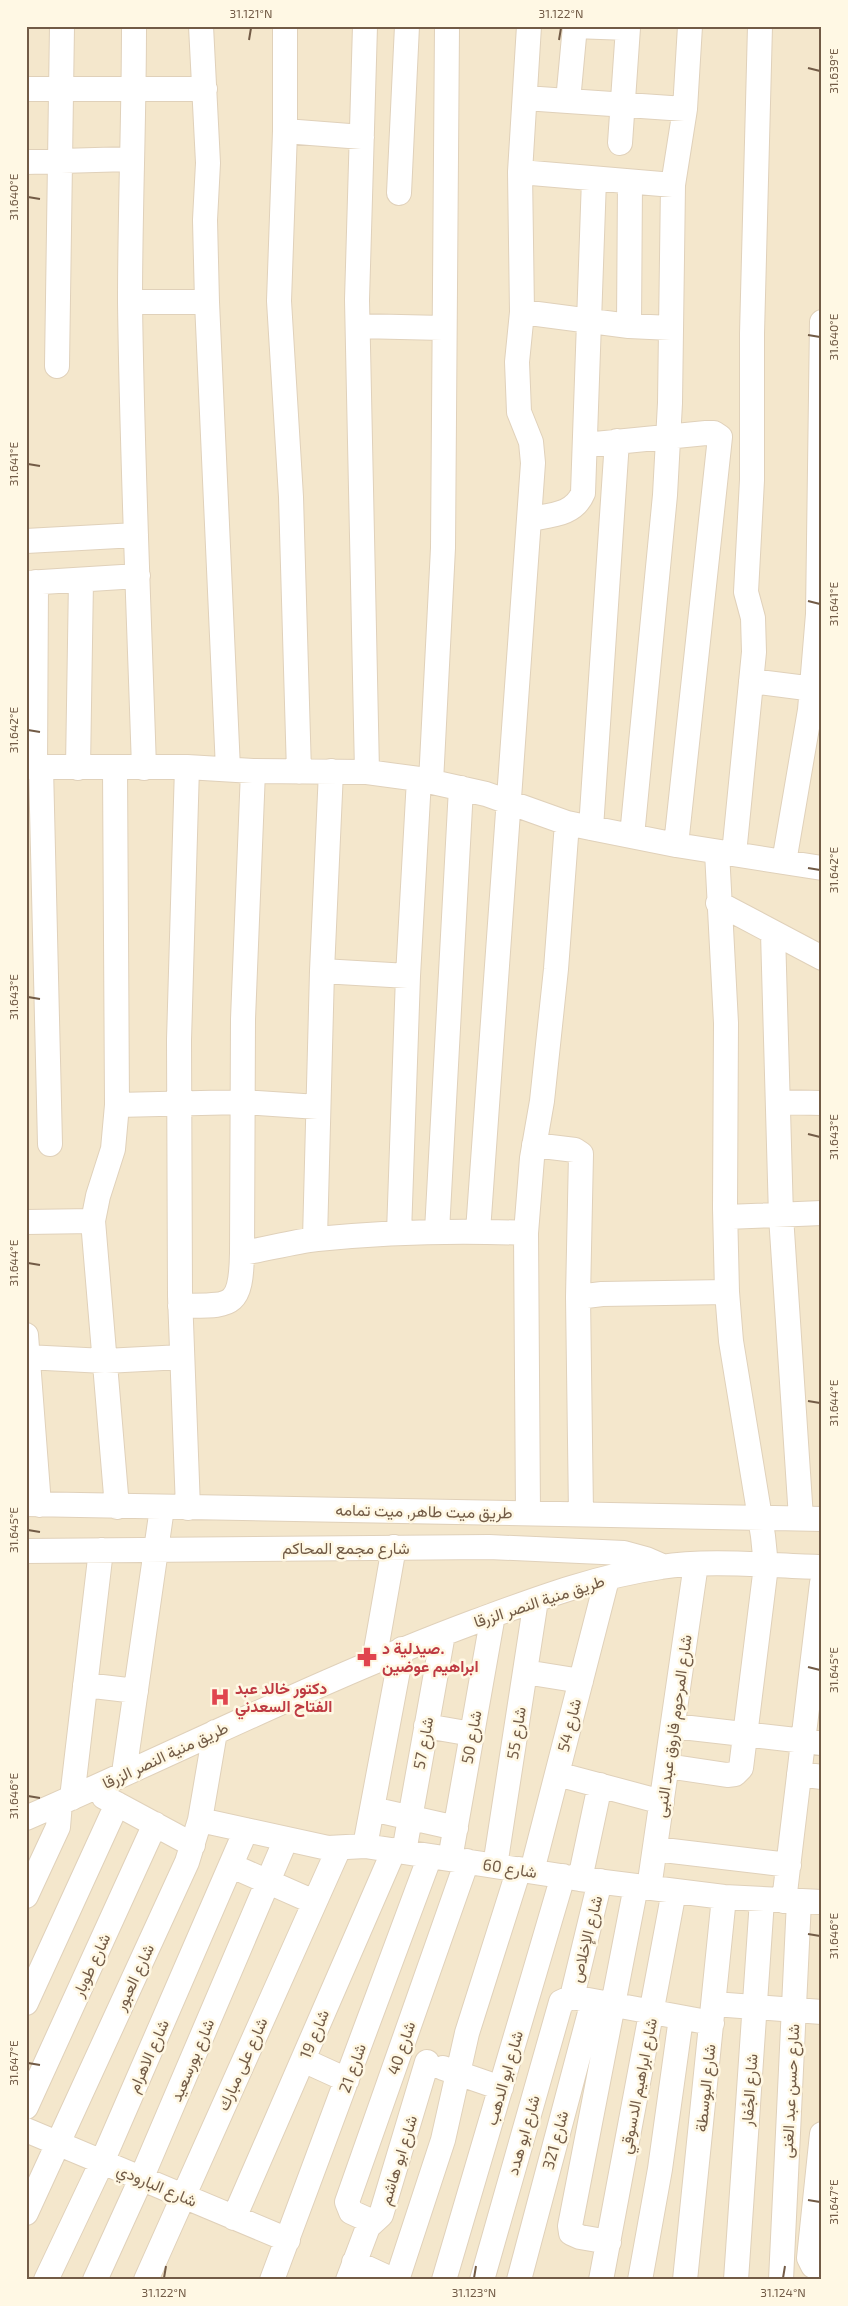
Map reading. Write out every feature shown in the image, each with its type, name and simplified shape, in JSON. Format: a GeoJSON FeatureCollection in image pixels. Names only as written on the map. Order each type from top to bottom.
{"type":"FeatureCollection","features":[{"type":"Feature","properties":{"kind":"street"},"geometry":{"type":"LineString","coordinates":[[58,366],[62,161],[62,26]]}},
{"type":"Feature","properties":{"kind":"street"},"geometry":{"type":"LineString","coordinates":[[134,26],[134,88],[130,160],[130,302],[144,768]]}},
{"type":"Feature","properties":{"kind":"street"},"geometry":{"type":"LineString","coordinates":[[201,26],[206,89],[208,163],[205,220],[207,302],[228,769]]}},
{"type":"Feature","properties":{"kind":"street"},"geometry":{"type":"LineString","coordinates":[[284,26],[285,131],[279,301],[291,497],[299,772]]}},
{"type":"Feature","properties":{"kind":"street"},"geometry":{"type":"LineString","coordinates":[[365,26],[358,326],[367,772]]}},
{"type":"Feature","properties":{"kind":"street"},"geometry":{"type":"LineString","coordinates":[[399,192],[407,26]]}},
{"type":"Feature","properties":{"kind":"street"},"geometry":{"type":"LineString","coordinates":[[399,1233],[408,976],[443,548],[445,419],[443,328],[447,272],[447,26]]}},
{"type":"Feature","properties":{"kind":"street"},"geometry":{"type":"LineString","coordinates":[[478,1231],[507,801],[533,462],[531,442],[519,412],[518,362],[522,312],[520,172],[530,26]]}},
{"type":"Feature","properties":{"kind":"street"},"geometry":{"type":"LineString","coordinates":[[568,100],[574,26],[628,27],[620,143]]}},
{"type":"Feature","properties":{"kind":"street"},"geometry":{"type":"LineString","coordinates":[[632,836],[665,495],[671,328],[673,184],[685,109],[690,26]]}},
{"type":"Feature","properties":{"kind":"street"},"geometry":{"type":"LineString","coordinates":[[667,1766],[727,1775],[735,1774],[743,1764],[766,1566],[731,1341],[727,1292],[726,1023],[718,903],[754,652],[753,618],[746,592],[752,471],[752,324],[760,26]]}},
{"type":"Feature","properties":{"kind":"street"},"geometry":{"type":"LineString","coordinates":[[26,89],[206,89]]}},
{"type":"Feature","properties":{"kind":"street"},"geometry":{"type":"LineString","coordinates":[[525,98],[685,109]]}},
{"type":"Feature","properties":{"kind":"street"},"geometry":{"type":"LineString","coordinates":[[285,131],[362,136]]}},
{"type":"Feature","properties":{"kind":"street"},"geometry":{"type":"LineString","coordinates":[[26,162],[130,160]]}},
{"type":"Feature","properties":{"kind":"street"},"geometry":{"type":"LineString","coordinates":[[520,172],[673,184]]}},
{"type":"Feature","properties":{"kind":"street"},"geometry":{"type":"LineString","coordinates":[[530,519],[568,511],[579,503],[583,493],[594,179]]}},
{"type":"Feature","properties":{"kind":"street"},"geometry":{"type":"LineString","coordinates":[[629,326],[630,182]]}},
{"type":"Feature","properties":{"kind":"street"},"geometry":{"type":"LineString","coordinates":[[130,302],[207,302]]}},
{"type":"Feature","properties":{"kind":"street"},"geometry":{"type":"LineString","coordinates":[[522,312],[629,326],[671,328]]}},
{"type":"Feature","properties":{"kind":"street"},"geometry":{"type":"LineString","coordinates":[[784,862],[812,756],[818,614],[822,322]]}},
{"type":"Feature","properties":{"kind":"street"},"geometry":{"type":"LineString","coordinates":[[358,326],[443,328]]}},
{"type":"Feature","properties":{"kind":"street"},"geometry":{"type":"LineString","coordinates":[[585,445],[714,433],[720,437],[676,846]]}},
{"type":"Feature","properties":{"kind":"street"},"geometry":{"type":"LineString","coordinates":[[590,828],[617,441]]}},
{"type":"Feature","properties":{"kind":"street"},"geometry":{"type":"LineString","coordinates":[[26,541],[136,535]]}},
{"type":"Feature","properties":{"kind":"street"},"geometry":{"type":"LineString","coordinates":[[50,1144],[34,767],[31,582],[138,576]]}},
{"type":"Feature","properties":{"kind":"street"},"geometry":{"type":"LineString","coordinates":[[78,768],[81,580]]}},
{"type":"Feature","properties":{"kind":"street"},"geometry":{"type":"LineString","coordinates":[[751,681],[816,689]]}},
{"type":"Feature","properties":{"kind":"street"},"geometry":{"type":"LineString","coordinates":[[34,767],[187,767],[253,771],[367,772],[425,780],[461,788],[590,828],[676,846],[822,868]]}},
{"type":"Feature","properties":{"kind":"street"},"geometry":{"type":"LineString","coordinates":[[187,767],[179,1102],[180,1306],[188,1508]]}},
{"type":"Feature","properties":{"kind":"street"},"geometry":{"type":"LineString","coordinates":[[116,768],[117,1105],[113,1149],[98,1196],[93,1221],[117,1507]]}},
{"type":"Feature","properties":{"kind":"street"},"geometry":{"type":"LineString","coordinates":[[180,1306],[220,1305],[233,1299],[240,1288],[242,1253],[243,1019],[253,771]]}},
{"type":"Feature","properties":{"kind":"street"},"geometry":{"type":"LineString","coordinates":[[315,1239],[322,971],[331,771]]}},
{"type":"Feature","properties":{"kind":"street"},"geometry":{"type":"LineString","coordinates":[[437,1231],[461,788]]}},
{"type":"Feature","properties":{"kind":"street"},"geometry":{"type":"LineString","coordinates":[[528,1513],[526,1233],[534,1145],[542,1101],[556,969],[567,822]]}},
{"type":"Feature","properties":{"kind":"street"},"geometry":{"type":"LineString","coordinates":[[718,903],[773,934],[822,958]]}},
{"type":"Feature","properties":{"kind":"street"},"geometry":{"type":"LineString","coordinates":[[773,934],[781,1216],[811,1519]]}},
{"type":"Feature","properties":{"kind":"street"},"geometry":{"type":"LineString","coordinates":[[322,971],[408,976]]}},
{"type":"Feature","properties":{"kind":"street"},"geometry":{"type":"LineString","coordinates":[[117,1105],[179,1102],[243,1102],[318,1107]]}},
{"type":"Feature","properties":{"kind":"street"},"geometry":{"type":"LineString","coordinates":[[778,1102],[822,1103]]}},
{"type":"Feature","properties":{"kind":"street"},"geometry":{"type":"LineString","coordinates":[[534,1145],[575,1150],[581,1154],[578,1297],[581,1514]]}},
{"type":"Feature","properties":{"kind":"street"},"geometry":{"type":"LineString","coordinates":[[726,1217],[822,1213]]}},
{"type":"Feature","properties":{"kind":"street"},"geometry":{"type":"LineString","coordinates":[[26,1222],[93,1221]]}},
{"type":"Feature","properties":{"kind":"street"},"geometry":{"type":"LineString","coordinates":[[242,1253],[315,1239],[399,1233],[437,1231],[526,1233]]}},
{"type":"Feature","properties":{"kind":"street"},"geometry":{"type":"LineString","coordinates":[[578,1297],[602,1294],[727,1292]]}},
{"type":"Feature","properties":{"kind":"street"},"geometry":{"type":"LineString","coordinates":[[33,1504],[27,1350],[105,1361],[182,1357]]}},
{"type":"Feature","properties":{"kind":"street","name":"طريق ميت طاهر, ميت تمامه"},"geometry":{"type":"LineString","coordinates":[[33,1504],[162,1508],[811,1519]]}},
{"type":"Feature","properties":{"kind":"street"},"geometry":{"type":"LineString","coordinates":[[124,1774],[162,1508]]}},
{"type":"Feature","properties":{"kind":"street"},"geometry":{"type":"LineString","coordinates":[[374,1661],[394,1547]]}},
{"type":"Feature","properties":{"kind":"street","name":"شارع مجمع المحاكم"},"geometry":{"type":"LineString","coordinates":[[26,1551],[394,1547],[489,1548],[624,1552],[662,1566]]}},
{"type":"Feature","properties":{"kind":"street"},"geometry":{"type":"LineString","coordinates":[[26,1896],[74,1797],[101,1550]]}},
{"type":"Feature","properties":{"kind":"street","name":"طريق منية النصر الزرقا"},"geometry":{"type":"LineString","coordinates":[[26,1818],[402,1649],[536,1600],[607,1579],[662,1566],[696,1564],[822,1567]]}},
{"type":"Feature","properties":{"kind":"street","name":"شارع المرحوم فاروق عبد النبى"},"geometry":{"type":"LineString","coordinates":[[593,2001],[643,1887],[655,1849],[696,1564]]}},
{"type":"Feature","properties":{"kind":"street","name":"شارع 54"},"geometry":{"type":"LineString","coordinates":[[397,2280],[443,2140],[478,1997],[526,1870],[557,1774],[607,1579]]}},
{"type":"Feature","properties":{"kind":"street"},"geometry":{"type":"LineString","coordinates":[[792,1901],[789,1865],[810,1776],[822,1583]]}},
{"type":"Feature","properties":{"kind":"street","name":"شارع 55"},"geometry":{"type":"LineString","coordinates":[[495,1866],[536,1600]]}},
{"type":"Feature","properties":{"kind":"street","name":"شارع 50"},"geometry":{"type":"LineString","coordinates":[[449,1859],[493,1615]]}},
{"type":"Feature","properties":{"kind":"street","name":"شارع 57"},"geometry":{"type":"LineString","coordinates":[[399,1851],[410,1818],[443,1634]]}},
{"type":"Feature","properties":{"kind":"street"},"geometry":{"type":"LineString","coordinates":[[365,1846],[402,1649]]}},
{"type":"Feature","properties":{"kind":"street"},"geometry":{"type":"LineString","coordinates":[[525,1672],[581,1681]]}},
{"type":"Feature","properties":{"kind":"street"},"geometry":{"type":"LineString","coordinates":[[85,1685],[136,1691]]}},
{"type":"Feature","properties":{"kind":"street"},"geometry":{"type":"LineString","coordinates":[[426,1726],[472,1734]]}},
{"type":"Feature","properties":{"kind":"street"},"geometry":{"type":"LineString","coordinates":[[673,1726],[812,1742]]}},
{"type":"Feature","properties":{"kind":"street","name":"شارع العبور"},"geometry":{"type":"LineString","coordinates":[[26,2213],[193,1845],[200,1820],[215,1732]]}},
{"type":"Feature","properties":{"kind":"street"},"geometry":{"type":"LineString","coordinates":[[557,1774],[662,1802]]}},
{"type":"Feature","properties":{"kind":"street"},"geometry":{"type":"LineString","coordinates":[[581,1879],[600,1786]]}},
{"type":"Feature","properties":{"kind":"street"},"geometry":{"type":"LineString","coordinates":[[74,1797],[117,1804],[193,1845]]}},
{"type":"Feature","properties":{"kind":"street"},"geometry":{"type":"LineString","coordinates":[[26,2003],[117,1804]]}},
{"type":"Feature","properties":{"kind":"street"},"geometry":{"type":"LineString","coordinates":[[372,1809],[456,1828]]}},
{"type":"Feature","properties":{"kind":"street","name":"شارع 60"},"geometry":{"type":"LineString","coordinates":[[200,1820],[322,1847],[365,1846],[581,1879],[674,1891],[724,1897],[792,1901]]}},
{"type":"Feature","properties":{"kind":"street","name":"شارع طوبار"},"geometry":{"type":"LineString","coordinates":[[26,2107],[155,1824]]}},
{"type":"Feature","properties":{"kind":"street","name":"شارع الاهرام"},"geometry":{"type":"LineString","coordinates":[[46,2280],[102,2162],[246,1830]]}},
{"type":"Feature","properties":{"kind":"street","name":"شارع بورسعيد"},"geometry":{"type":"LineString","coordinates":[[95,2280],[141,2178],[286,1839]]}},
{"type":"Feature","properties":{"kind":"street","name":"شارع على مبارك"},"geometry":{"type":"LineString","coordinates":[[146,2280],[338,1848]]}},
{"type":"Feature","properties":{"kind":"street"},"geometry":{"type":"LineString","coordinates":[[655,1849],[789,1865]]}},
{"type":"Feature","properties":{"kind":"street","name":"شارع 19"},"geometry":{"type":"LineString","coordinates":[[234,2218],[303,2060],[399,1851]]}},
{"type":"Feature","properties":{"kind":"street","name":"شارع 40"},"geometry":{"type":"LineString","coordinates":[[373,2222],[351,2212],[347,2202],[400,2053],[449,1859]]}},
{"type":"Feature","properties":{"kind":"street","name":"شارع 21"},"geometry":{"type":"LineString","coordinates":[[272,2280],[347,2080],[449,1859]]}},
{"type":"Feature","properties":{"kind":"street"},"geometry":{"type":"LineString","coordinates":[[232,1866],[314,1902]]}},
{"type":"Feature","properties":{"kind":"street","name":"شارع الإخلاص"},"geometry":{"type":"LineString","coordinates":[[581,1879],[593,2001]]}},
{"type":"Feature","properties":{"kind":"street","name":"شارع ابو الدهب"},"geometry":{"type":"LineString","coordinates":[[444,2280],[500,2088],[581,1879]]}},
{"type":"Feature","properties":{"kind":"street","name":"شارع ابراهيم الدسوقي"},"geometry":{"type":"LineString","coordinates":[[601,2280],[674,1891]]}},
{"type":"Feature","properties":{"kind":"street","name":"شارع البوسطة"},"geometry":{"type":"LineString","coordinates":[[685,2280],[724,1897]]}},
{"type":"Feature","properties":{"kind":"street","name":"شارع الجُفار"},"geometry":{"type":"LineString","coordinates":[[736,2280],[755,2007],[792,1901]]}},
{"type":"Feature","properties":{"kind":"street","name":"شارع حسن عبد الغنى"},"geometry":{"type":"LineString","coordinates":[[781,2280],[794,2009],[792,1901]]}},
{"type":"Feature","properties":{"kind":"street","name":"شارع ابو هدد"},"geometry":{"type":"LineString","coordinates":[[482,2280],[559,2006],[564,2000],[593,2001]]}},
{"type":"Feature","properties":{"kind":"street"},"geometry":{"type":"LineString","coordinates":[[608,2242],[577,2236],[572,2233],[570,2226],[593,2001],[680,2018],[755,2007],[822,2012]]}},
{"type":"Feature","properties":{"kind":"street","name":"شارع 321"},"geometry":{"type":"LineString","coordinates":[[519,2280],[593,2001]]}},
{"type":"Feature","properties":{"kind":"street"},"geometry":{"type":"LineString","coordinates":[[640,2280],[660,2169],[680,2018]]}},
{"type":"Feature","properties":{"kind":"street"},"geometry":{"type":"LineString","coordinates":[[400,2053],[500,2088]]}},
{"type":"Feature","properties":{"kind":"street"},"geometry":{"type":"LineString","coordinates":[[303,2060],[347,2080]]}},
{"type":"Feature","properties":{"kind":"street","name":"شارع ابو هاشم"},"geometry":{"type":"LineString","coordinates":[[351,2271],[368,2227],[381,2215],[427,2062]]}},
{"type":"Feature","properties":{"kind":"street","name":"شارع البارودي"},"geometry":{"type":"LineString","coordinates":[[26,2130],[288,2240]]}},
{"type":"Feature","properties":{"kind":"street"},"geometry":{"type":"LineString","coordinates":[[822,2134],[809,2258],[813,2266],[822,2269]]}},
{"type":"Feature","properties":{"kind":"street"},"geometry":{"type":"LineString","coordinates":[[351,2271],[393,2280]]}},
{"type":"Feature","properties":{"kind":"shaded area"},"geometry":{"type":"Polygon","coordinates":[[[26,26],[822,26],[822,2280],[26,2280],[26,26]]]}},
{"type":"Feature","properties":{"kind":"place","name":"صيدلية د. ابراهيم عوضين"},"geometry":{"type":"Point","coordinates":[367,1657]}},
{"type":"Feature","properties":{"kind":"place","name":"دكتور خالد عبد الفتاح السعدني"},"geometry":{"type":"Point","coordinates":[220,1697]}}]}
